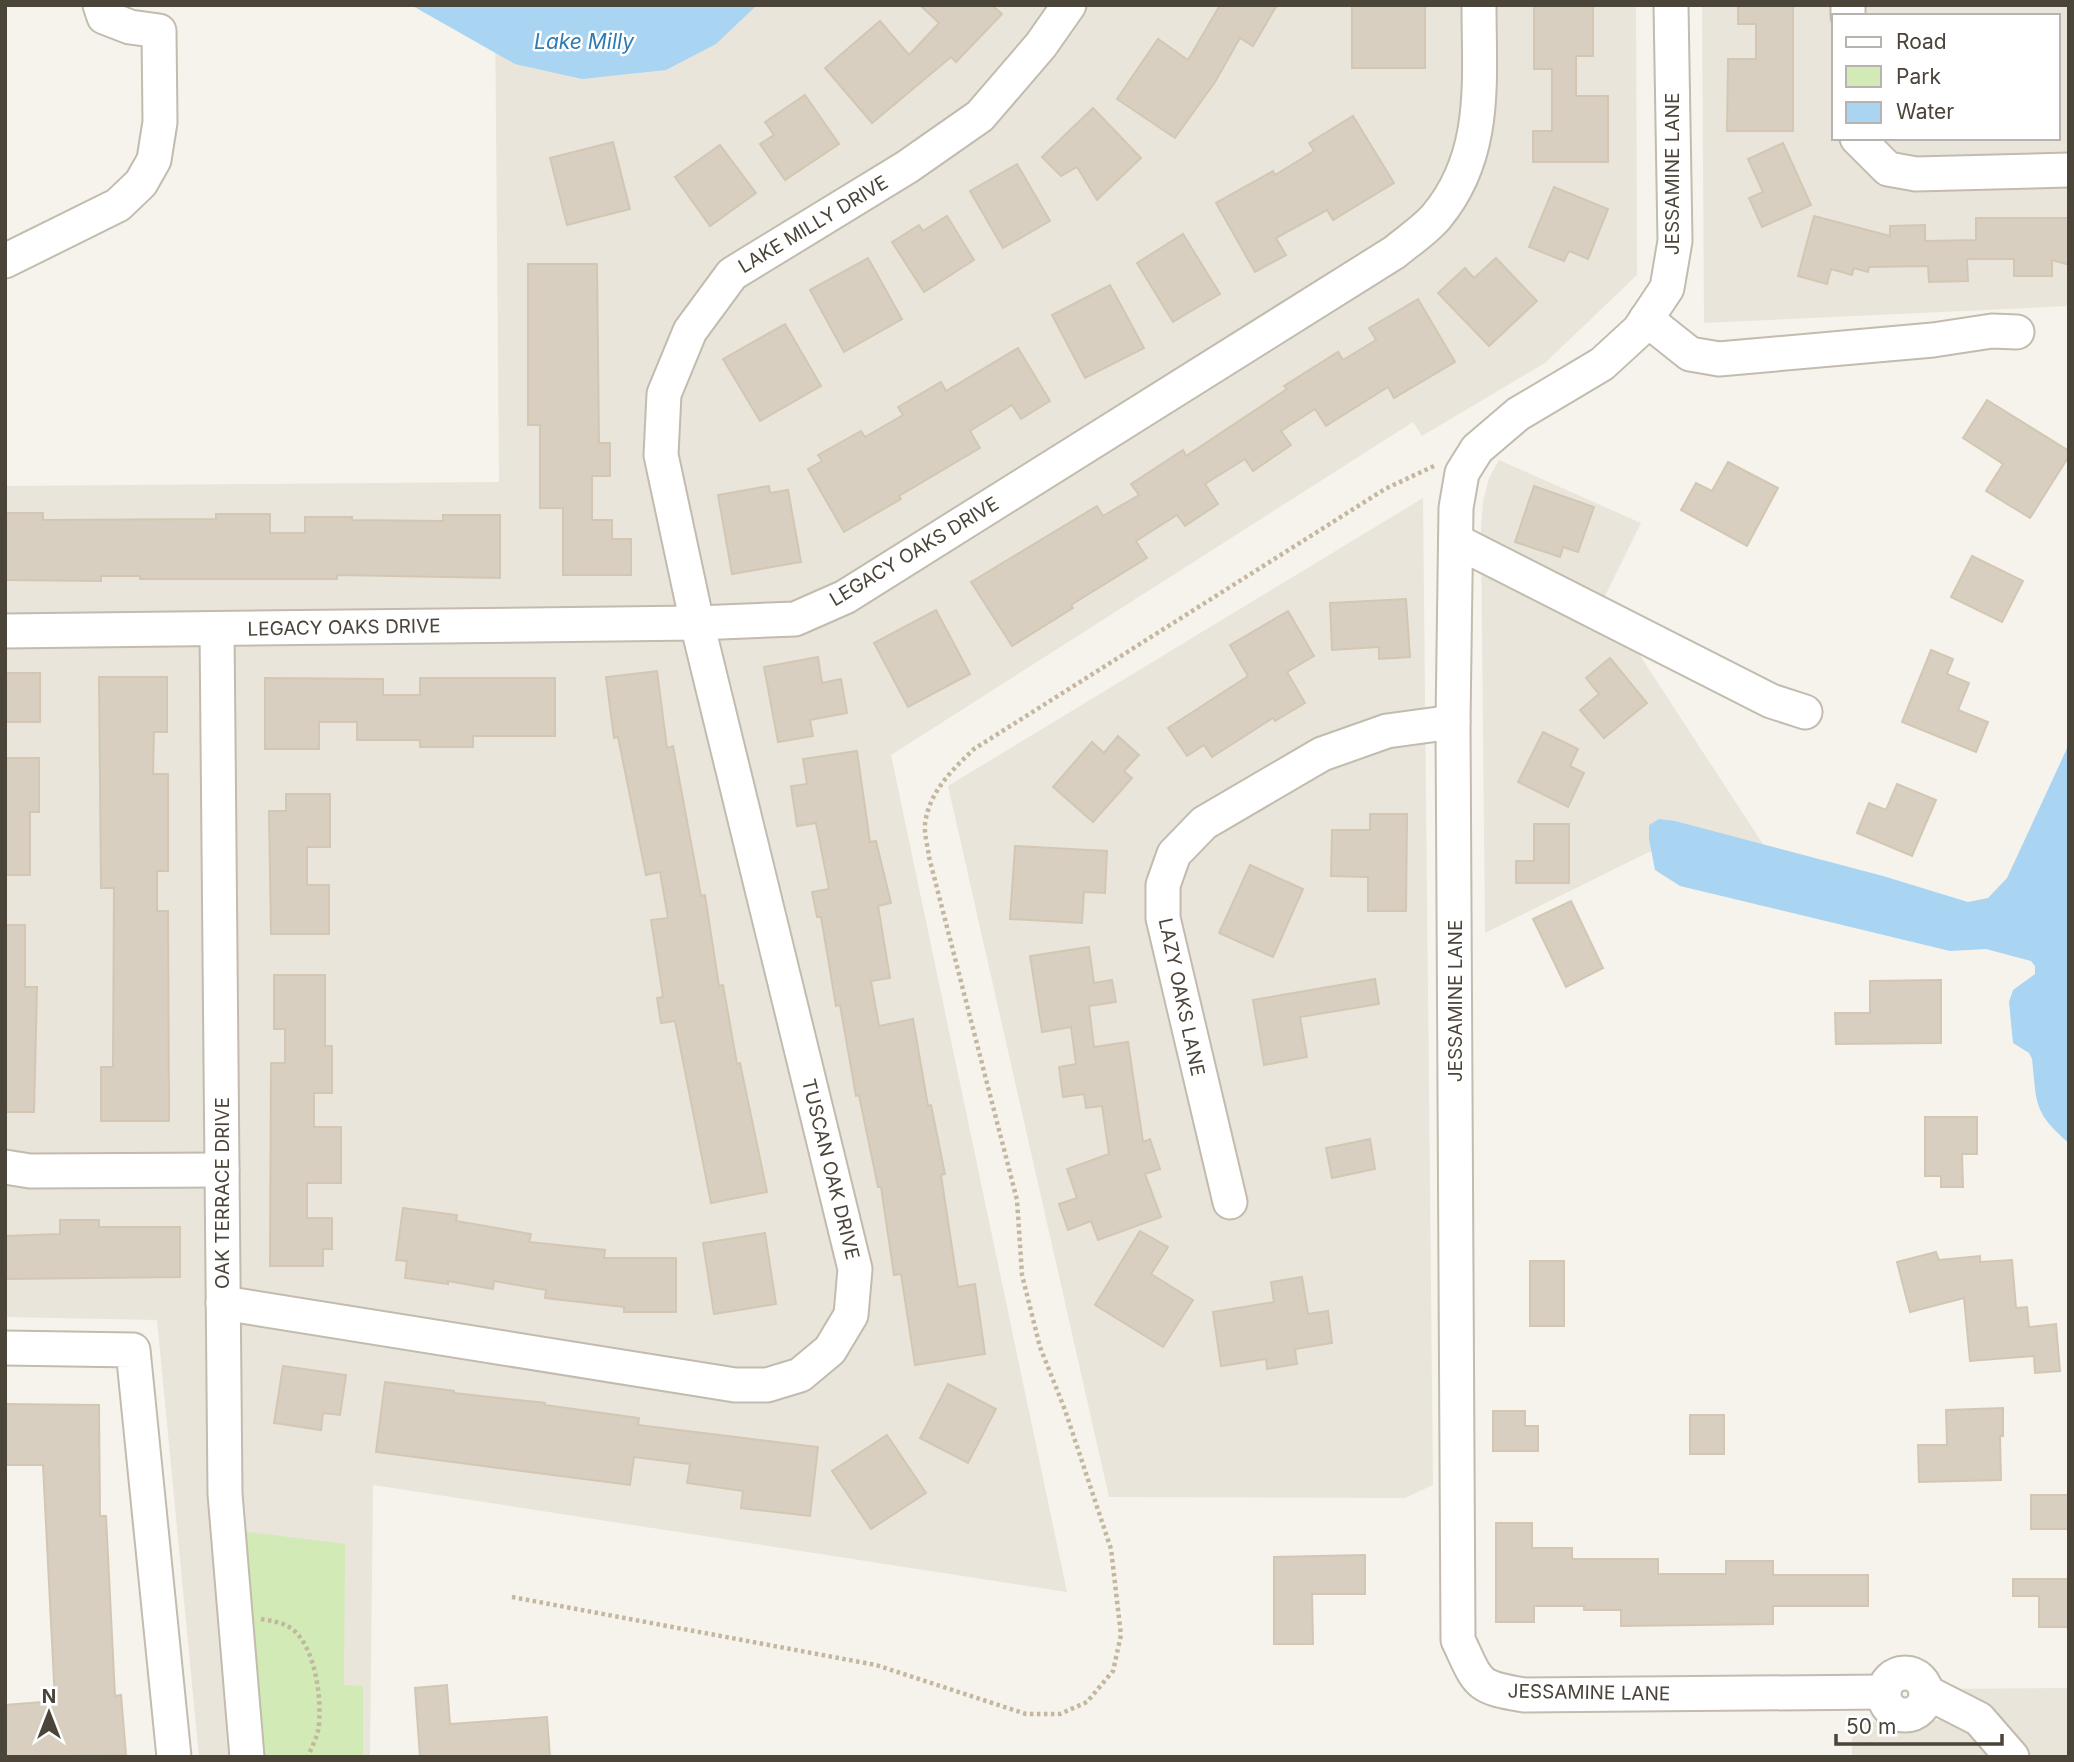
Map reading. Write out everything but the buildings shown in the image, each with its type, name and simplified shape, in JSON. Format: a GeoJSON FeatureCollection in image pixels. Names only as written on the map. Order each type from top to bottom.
{"type":"FeatureCollection","features":[{"type":"Feature","properties":{"kind":"street"},"geometry":{"type":"LineString","coordinates":[[5,261],[118,205],[141,183],[154,159],[160,122],[159,31],[130,27],[104,17],[100,5]]}},
{"type":"Feature","properties":{"kind":"street","name":"LAKE MILLY DRIVE"},"geometry":{"type":"LineString","coordinates":[[697,623],[662,455],[664,394],[690,331],[732,274],[907,167],[980,116],[1041,45],[1069,5]]}},
{"type":"Feature","properties":{"kind":"street","name":"LEGACY OAKS DRIVE"},"geometry":{"type":"LineString","coordinates":[[5,631],[697,623],[795,619],[845,597],[1395,252],[1435,218],[1460,182],[1471,152],[1479,103],[1479,5]]}},
{"type":"Feature","properties":{"kind":"street","name":"JESSAMINE LANE"},"geometry":{"type":"LineString","coordinates":[[1671,5],[1675,241],[1667,288],[1639,330],[1602,364],[1518,414],[1477,449],[1462,474],[1456,508],[1454,722],[1458,1640],[1476,1679],[1493,1690],[1524,1695],[1884,1692],[1892,1711],[1905,1715],[1918,1710],[1926,1692],[1979,1719],[2012,1757]]}},
{"type":"Feature","properties":{"kind":"street"},"geometry":{"type":"LineString","coordinates":[[1859,140],[1888,169],[1916,174],[2069,170]]}},
{"type":"Feature","properties":{"kind":"street"},"geometry":{"type":"LineString","coordinates":[[1646,319],[1690,354],[1719,359],[1933,340],[1992,331],[2017,332]]}},
{"type":"Feature","properties":{"kind":"street"},"geometry":{"type":"LineString","coordinates":[[1456,541],[1771,701],[1805,712]]}},
{"type":"Feature","properties":{"kind":"street","name":"TUSCAN OAK DRIVE"},"geometry":{"type":"LineString","coordinates":[[222,1303],[735,1385],[767,1385],[800,1375],[830,1350],[851,1315],[855,1269],[697,623]]}},
{"type":"Feature","properties":{"kind":"street","name":"OAK TERRACE DRIVE"},"geometry":{"type":"LineString","coordinates":[[217,629],[225,1494],[247,1757]]}},
{"type":"Feature","properties":{"kind":"street","name":"LAZY OAKS LANE"},"geometry":{"type":"LineString","coordinates":[[1230,1202],[1163,918],[1163,885],[1174,854],[1205,823],[1322,754],[1387,731],[1454,722]]}},
{"type":"Feature","properties":{"kind":"street"},"geometry":{"type":"LineString","coordinates":[[5,1167],[30,1171],[222,1170]]}},
{"type":"Feature","properties":{"kind":"street"},"geometry":{"type":"LineString","coordinates":[[5,1348],[133,1350],[174,1757]]}},
{"type":"Feature","properties":{"kind":"path"},"geometry":{"type":"LineString","coordinates":[[512,1597],[876,1665],[1026,1714],[1060,1714],[1087,1702],[1113,1671],[1121,1635],[1111,1549],[1065,1409],[1040,1347],[1022,1275],[1017,1200],[929,857],[925,825],[932,799],[949,774],[974,749],[1385,489],[1439,464]]}},
{"type":"Feature","properties":{"kind":"path"},"geometry":{"type":"LineString","coordinates":[[251,1618],[279,1622],[291,1628],[302,1639],[308,1653],[318,1688],[320,1715],[317,1735],[308,1757]]}},
{"type":"Feature","properties":{"kind":"shaded area"},"geometry":{"type":"Polygon","coordinates":[[[495,5],[1636,5],[1637,275],[1545,363],[1422,436],[1413,422],[891,755],[1067,1592],[373,1485],[370,1757],[199,1757],[157,1320],[5,1317],[5,486],[499,482],[495,5]]]}},
{"type":"Feature","properties":{"kind":"shaded area"},"geometry":{"type":"Polygon","coordinates":[[[1702,5],[2069,5],[2069,306],[1704,323],[1702,5]]]}},
{"type":"Feature","properties":{"kind":"shaded area"},"geometry":{"type":"Polygon","coordinates":[[[1499,460],[1641,523],[1601,604],[1609,608],[1785,878],[1659,847],[1485,933],[1481,529],[1483,502],[1489,478],[1499,460]]]}},
{"type":"Feature","properties":{"kind":"shaded area"},"geometry":{"type":"Polygon","coordinates":[[[1423,498],[1433,1485],[1405,1498],[1109,1497],[948,786],[1423,498]]]}},
{"type":"Feature","properties":{"kind":"shaded area"},"geometry":{"type":"Polygon","coordinates":[[[2069,1688],[2069,1757],[1852,1757],[1852,1722],[1940,1720],[1940,1689],[2069,1688]]]}},
{"type":"Feature","properties":{"kind":"green space"},"geometry":{"type":"Polygon","coordinates":[[[239,1531],[345,1544],[344,1685],[363,1686],[363,1757],[256,1757],[239,1531]]]}},
{"type":"Feature","properties":{"kind":"water","name":"Lake Milly"},"geometry":{"type":"Polygon","coordinates":[[[411,5],[757,5],[716,44],[666,70],[582,79],[515,64],[411,5]]]}},
{"type":"Feature","properties":{"kind":"water"},"geometry":{"type":"Polygon","coordinates":[[[2069,744],[2069,1143],[2049,1123],[2039,1106],[2029,1053],[2013,1043],[2009,1002],[2013,990],[2035,974],[2035,966],[2031,961],[1986,949],[1950,951],[1680,886],[1655,870],[1649,825],[1659,819],[1883,876],[1968,902],[1988,898],[2007,878],[2069,744]]]}}]}
